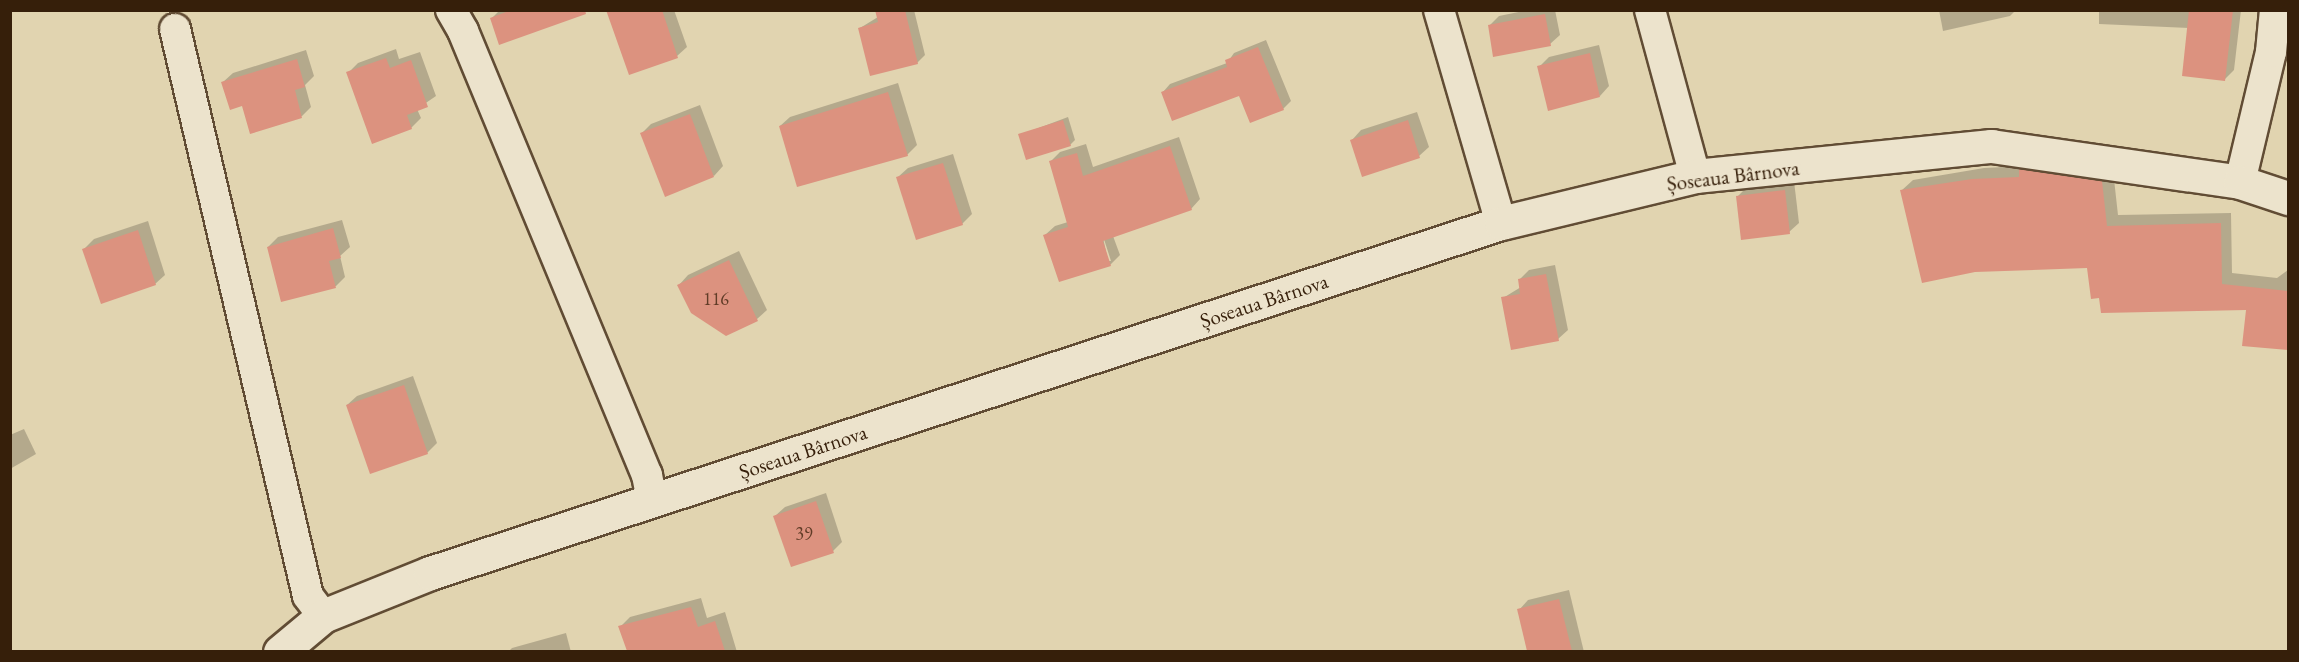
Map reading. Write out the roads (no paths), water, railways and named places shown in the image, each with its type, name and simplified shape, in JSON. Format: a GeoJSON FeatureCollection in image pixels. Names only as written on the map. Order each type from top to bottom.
{"type":"FeatureCollection","features":[{"type":"Feature","properties":{"kind":"main road","name":"Șoseaua Bârnova"},"geometry":{"type":"LineString","coordinates":[[280,651],[323,616],[430,573],[1501,223],[1695,176],[1991,146],[2240,182],[2289,198]]}},
{"type":"Feature","properties":{"kind":"street"},"geometry":{"type":"LineString","coordinates":[[451,10],[463,31],[638,454],[652,501]]}},
{"type":"Feature","properties":{"kind":"street"},"geometry":{"type":"LineString","coordinates":[[1439,10],[1501,223]]}},
{"type":"Feature","properties":{"kind":"street"},"geometry":{"type":"LineString","coordinates":[[1650,10],[1695,176]]}},
{"type":"Feature","properties":{"kind":"street"},"geometry":{"type":"LineString","coordinates":[[2240,182],[2280,50],[2275,10]]}},
{"type":"Feature","properties":{"kind":"street"},"geometry":{"type":"LineString","coordinates":[[175,29],[308,596],[323,616]]}}]}
